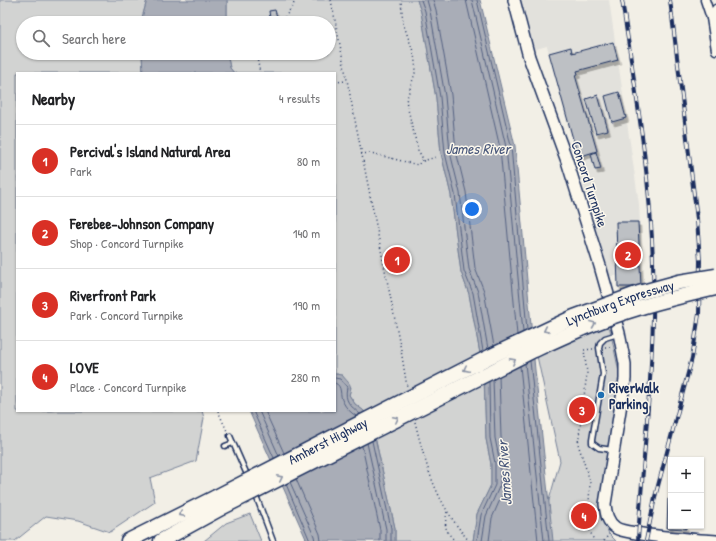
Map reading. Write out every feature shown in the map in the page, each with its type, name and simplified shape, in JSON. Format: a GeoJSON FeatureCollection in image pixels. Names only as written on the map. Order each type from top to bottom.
{"type":"FeatureCollection","features":[{"type":"Feature","properties":{"kind":"highway","name":"Lynchburg Expressway"},"geometry":{"type":"LineString","coordinates":[[529,345],[574,317],[626,298],[679,282],[716,276]]}},
{"type":"Feature","properties":{"kind":"highway","name":"Lynchburg Expressway"},"geometry":{"type":"LineString","coordinates":[[529,345],[576,331],[637,308],[675,297],[716,288]]}},
{"type":"Feature","properties":{"kind":"highway","name":"Amherst Highway"},"geometry":{"type":"LineString","coordinates":[[128,541],[218,502],[529,345]]}},
{"type":"Feature","properties":{"kind":"highway","name":"Amherst Highway"},"geometry":{"type":"LineString","coordinates":[[161,541],[218,502]]}},
{"type":"Feature","properties":{"kind":"street","name":"Concord Turnpike"},"geometry":{"type":"LineString","coordinates":[[514,0],[529,57],[567,161],[600,266],[619,333],[625,364],[625,379],[605,504],[606,515],[616,528],[660,539]]}},
{"type":"Feature","properties":{"kind":"street"},"geometry":{"type":"LineString","coordinates":[[705,0],[711,18],[716,50]]}},
{"type":"Feature","properties":{"kind":"street"},"geometry":{"type":"LineString","coordinates":[[711,18],[716,9]]}},
{"type":"Feature","properties":{"kind":"street"},"geometry":{"type":"LineString","coordinates":[[660,539],[716,540]]}},
{"type":"Feature","properties":{"kind":"lane"},"geometry":{"type":"LineString","coordinates":[[613,450],[599,448],[592,443],[603,374],[599,348],[602,340],[619,333]]}},
{"type":"Feature","properties":{"kind":"lane"},"geometry":{"type":"LineString","coordinates":[[230,436],[260,503],[273,541]]}},
{"type":"Feature","properties":{"kind":"lane"},"geometry":{"type":"LineString","coordinates":[[226,446],[233,443]]}},
{"type":"Feature","properties":{"kind":"path"},"geometry":{"type":"LineString","coordinates":[[286,16],[296,0]]}},
{"type":"Feature","properties":{"kind":"path"},"geometry":{"type":"LineString","coordinates":[[331,0],[334,16]]}},
{"type":"Feature","properties":{"kind":"path"},"geometry":{"type":"LineString","coordinates":[[401,0],[403,23],[414,54],[416,70],[406,101],[418,150],[423,159],[421,162]]}},
{"type":"Feature","properties":{"kind":"path"},"geometry":{"type":"LineString","coordinates":[[336,25],[401,350],[407,387]]}},
{"type":"Feature","properties":{"kind":"path"},"geometry":{"type":"LineString","coordinates":[[257,60],[260,72]]}},
{"type":"Feature","properties":{"kind":"path"},"geometry":{"type":"LineString","coordinates":[[336,82],[347,81]]}},
{"type":"Feature","properties":{"kind":"path"},"geometry":{"type":"LineString","coordinates":[[361,154],[371,153],[418,165],[421,162],[436,157]]}},
{"type":"Feature","properties":{"kind":"path"},"geometry":{"type":"LineString","coordinates":[[599,348],[614,347],[615,350]]}},
{"type":"Feature","properties":{"kind":"path"},"geometry":{"type":"LineString","coordinates":[[218,412],[230,436]]}},
{"type":"Feature","properties":{"kind":"path"},"geometry":{"type":"LineString","coordinates":[[414,421],[432,481],[447,512],[469,541]]}},
{"type":"Feature","properties":{"kind":"path"},"geometry":{"type":"LineString","coordinates":[[447,512],[445,525],[448,533],[455,541]]}},
{"type":"Feature","properties":{"kind":"path"},"geometry":{"type":"LineString","coordinates":[[604,541],[609,534]]}},
{"type":"Feature","properties":{"kind":"shaded area"},"geometry":{"type":"Polygon","coordinates":[[[0,0],[147,0],[143,16],[16,16],[16,60],[142,60],[143,72],[16,72],[16,412],[202,412],[204,418],[196,461],[150,478],[155,502],[110,532],[78,521],[46,516],[15,541],[0,541],[0,0]]]}},
{"type":"Feature","properties":{"kind":"shaded area"},"geometry":{"type":"Polygon","coordinates":[[[227,0],[417,0],[421,12],[436,98],[441,153],[451,195],[461,272],[469,294],[484,375],[486,439],[491,464],[491,485],[477,514],[473,541],[395,541],[395,528],[375,437],[364,411],[355,404],[349,395],[351,387],[338,374],[336,374],[336,72],[233,72],[230,68],[228,60],[336,60],[336,16],[227,16],[227,0]]]}},
{"type":"Feature","properties":{"kind":"shaded area"},"geometry":{"type":"Polygon","coordinates":[[[520,0],[609,0],[639,204],[643,285],[619,286],[618,276],[608,276],[547,46],[533,50],[520,0]]]}},
{"type":"Feature","properties":{"kind":"shaded area"},"geometry":{"type":"Polygon","coordinates":[[[609,325],[620,377],[601,513],[609,534],[616,541],[542,541],[541,529],[560,461],[537,356],[609,325]]]}},
{"type":"Feature","properties":{"kind":"shaded area"},"geometry":{"type":"Polygon","coordinates":[[[250,514],[261,541],[204,541],[226,523],[250,514]]]}},
{"type":"Feature","properties":{"kind":"water"},"geometry":{"type":"Polygon","coordinates":[[[147,0],[227,0],[227,16],[143,16],[147,0]]]}},
{"type":"Feature","properties":{"kind":"water","name":"James River"},"geometry":{"type":"Polygon","coordinates":[[[417,0],[480,0],[515,146],[535,370],[553,541],[473,541],[477,514],[491,485],[491,464],[486,439],[484,375],[469,294],[461,272],[451,195],[441,153],[436,98],[421,12],[417,0]]]}},
{"type":"Feature","properties":{"kind":"water"},"geometry":{"type":"Polygon","coordinates":[[[142,60],[228,60],[230,68],[233,72],[143,72],[142,60]]]}},
{"type":"Feature","properties":{"kind":"water"},"geometry":{"type":"Polygon","coordinates":[[[336,374],[342,375],[350,384],[351,388],[349,395],[355,404],[364,411],[375,437],[395,528],[395,541],[307,541],[249,412],[336,412],[336,374]]]}},
{"type":"Feature","properties":{"kind":"building"},"geometry":{"type":"Polygon","coordinates":[[[275,10],[277,16],[270,16],[269,11],[275,10]]]}},
{"type":"Feature","properties":{"kind":"building"},"geometry":{"type":"Polygon","coordinates":[[[613,42],[618,60],[577,71],[578,74],[575,75],[597,151],[578,157],[549,53],[571,47],[572,53],[613,42]]]}},
{"type":"Feature","properties":{"kind":"building"},"geometry":{"type":"Polygon","coordinates":[[[619,92],[626,118],[612,122],[605,96],[619,92]]]}},
{"type":"Feature","properties":{"kind":"building"},"geometry":{"type":"Polygon","coordinates":[[[598,95],[608,130],[596,133],[586,99],[598,95]]]}},
{"type":"Feature","properties":{"kind":"building"},"geometry":{"type":"Polygon","coordinates":[[[596,152],[601,169],[595,170],[591,154],[596,152]]]}},
{"type":"Feature","properties":{"kind":"building"},"geometry":{"type":"Polygon","coordinates":[[[616,222],[638,222],[641,287],[618,287],[616,222]]]}},
{"type":"Feature","properties":{"kind":"building"},"geometry":{"type":"Polygon","coordinates":[[[668,499],[668,528],[667,528],[668,499]]]}},
{"type":"Feature","properties":{"kind":"railway"},"geometry":{"type":"LineString","coordinates":[[622,0],[637,98],[649,195],[653,261],[653,331],[638,541]]}},
{"type":"Feature","properties":{"kind":"railway"},"geometry":{"type":"LineString","coordinates":[[646,541],[655,497],[692,358],[699,314],[700,261],[697,219],[670,0]]}},
{"type":"Feature","properties":{"kind":"place","name":"Ferebee-Johnson Company"},"geometry":{"type":"Point","coordinates":[628,255]}},
{"type":"Feature","properties":{"kind":"place","name":"Percival's Island Natural Area"},"geometry":{"type":"Point","coordinates":[397,260]}},
{"type":"Feature","properties":{"kind":"place","name":"RiverWalk Parking"},"geometry":{"type":"Point","coordinates":[601,395]}},
{"type":"Feature","properties":{"kind":"place","name":"Riverfront Park"},"geometry":{"type":"Point","coordinates":[582,410]}},
{"type":"Feature","properties":{"kind":"place","name":"LOVE"},"geometry":{"type":"Point","coordinates":[584,516]}}]}
